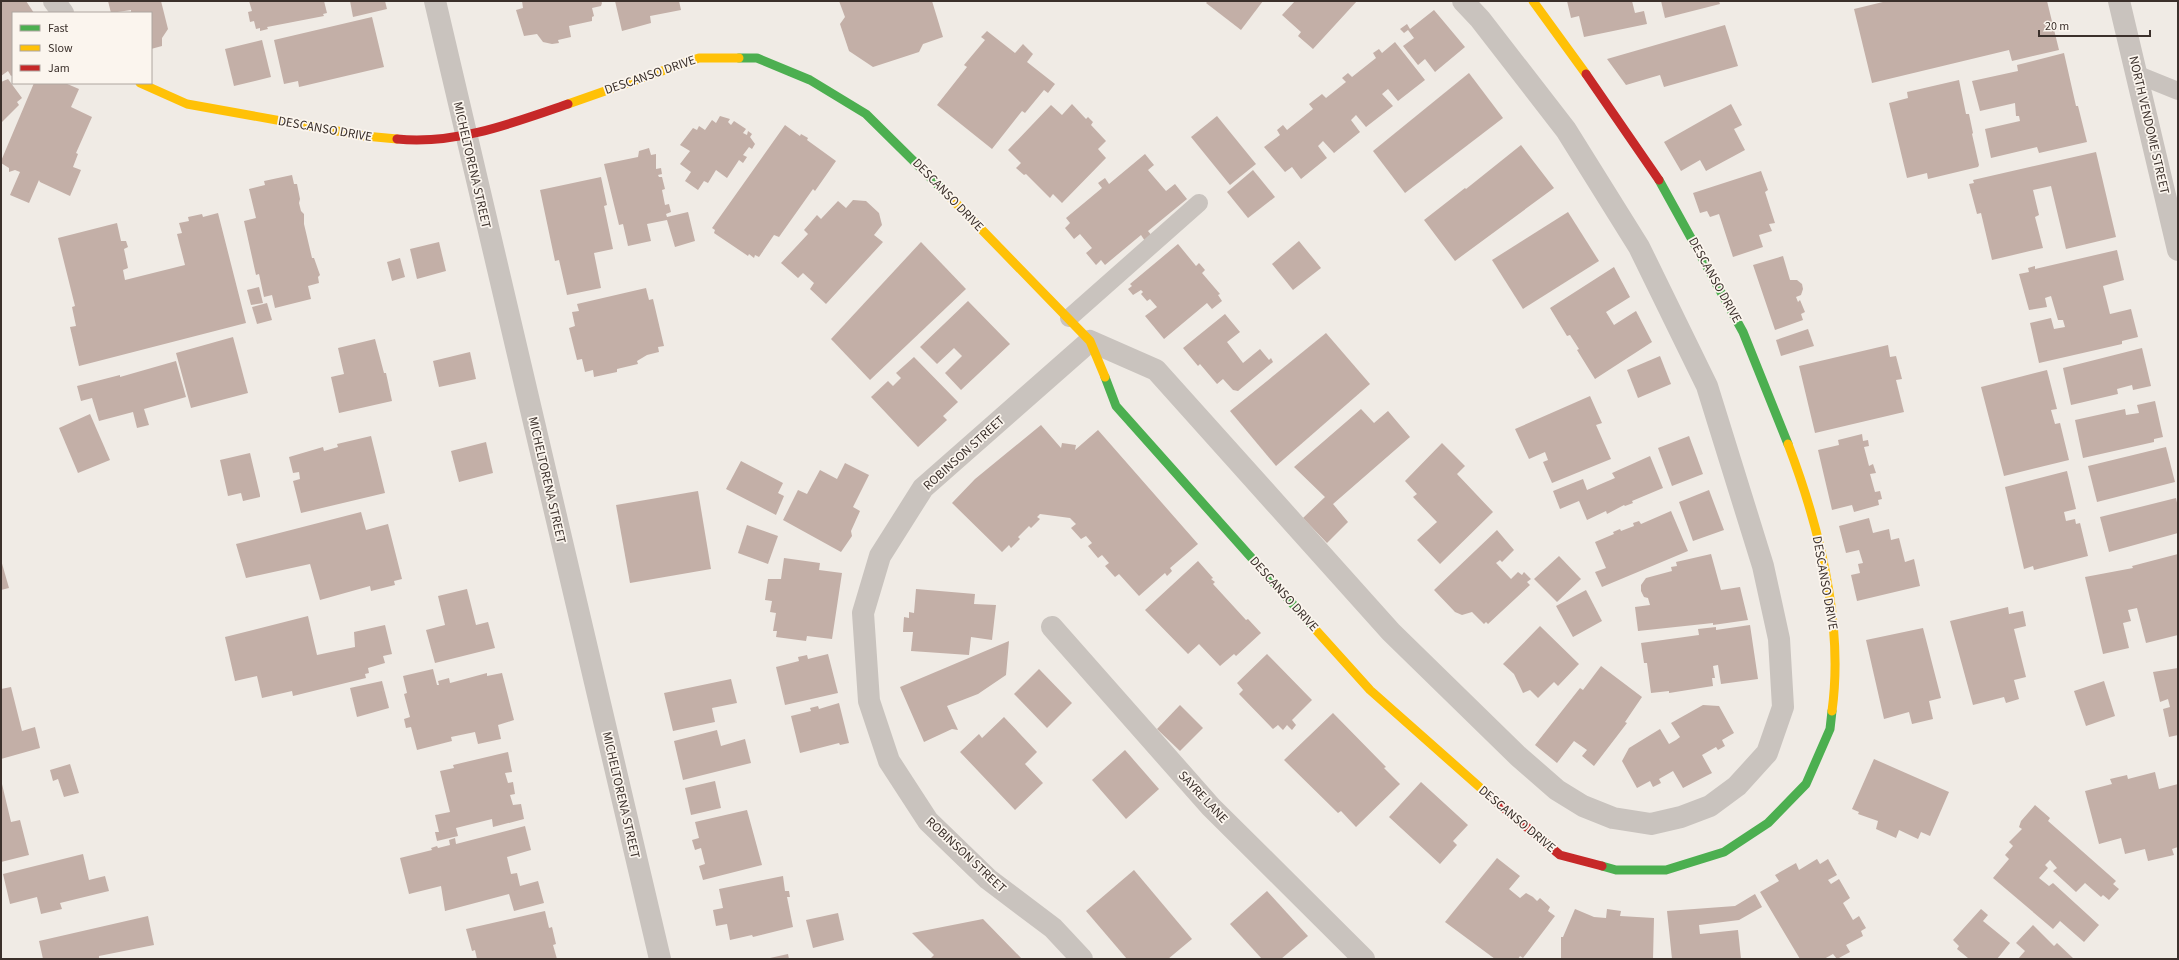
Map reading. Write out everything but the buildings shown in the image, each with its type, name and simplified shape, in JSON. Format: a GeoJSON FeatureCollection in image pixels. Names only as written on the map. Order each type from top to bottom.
{"type":"FeatureCollection","features":[{"type":"Feature","properties":{"kind":"street"},"geometry":{"type":"LineString","coordinates":[[54,1],[62,12]]}},
{"type":"Feature","properties":{"kind":"street","name":"MICHELTORENA STREET"},"geometry":{"type":"LineString","coordinates":[[435,1],[465,136],[660,959]]}},
{"type":"Feature","properties":{"kind":"street","name":"DESCANSO DRIVE"},"geometry":{"type":"LineString","coordinates":[[1090,341],[1156,370],[1391,632],[1518,756],[1557,790],[1583,806],[1613,818],[1651,824],[1681,817],[1710,806],[1737,786],[1767,752],[1783,707],[1779,639],[1763,566],[1707,386],[1639,247],[1566,130],[1480,19],[1463,1]]}},
{"type":"Feature","properties":{"kind":"street","name":"DESCANSO DRIVE"},"geometry":{"type":"LineString","coordinates":[[142,84],[187,104],[365,136],[414,141],[465,136],[516,122],[699,58],[757,58],[810,80],[866,114],[1069,318],[1090,341],[1116,406],[1370,690],[1479,787],[1560,855],[1616,870],[1666,870],[1724,852],[1768,824],[1806,784],[1830,729],[1836,683],[1834,624],[1814,519],[1786,438],[1743,332],[1668,193],[1599,91],[1533,1]]}},
{"type":"Feature","properties":{"kind":"street","name":"NORTH VENDOME STREET"},"geometry":{"type":"LineString","coordinates":[[2119,1],[2178,250]]}},
{"type":"Feature","properties":{"kind":"street","name":"ROBINSON STREET"},"geometry":{"type":"LineString","coordinates":[[1082,959],[1054,928],[988,880],[928,821],[893,768],[889,761],[869,701],[863,613],[880,556],[923,488],[1090,341]]}},
{"type":"Feature","properties":{"kind":"street","name":"SAYRE LANE"},"geometry":{"type":"LineString","coordinates":[[1052,627],[1211,807],[1364,959]]}},
{"type":"Feature","properties":{"kind":"lane"},"geometry":{"type":"LineString","coordinates":[[2136,74],[2178,91]]}},
{"type":"Feature","properties":{"kind":"lane"},"geometry":{"type":"LineString","coordinates":[[1069,318],[1199,204]]}},
{"type":"Feature","properties":{"kind":"traffic: fast"},"geometry":{"type":"LineString","coordinates":[[739,58],[757,58],[810,80],[866,114],[949,196]]}},
{"type":"Feature","properties":{"kind":"traffic: fast"},"geometry":{"type":"LineString","coordinates":[[1659,180],[1743,332],[1788,444]]}},
{"type":"Feature","properties":{"kind":"traffic: fast"},"geometry":{"type":"LineString","coordinates":[[1105,377],[1116,406],[1315,629]]}},
{"type":"Feature","properties":{"kind":"traffic: fast"},"geometry":{"type":"LineString","coordinates":[[1602,866],[1616,870],[1666,870],[1724,852],[1768,823],[1806,784],[1830,729],[1832,711]]}},
{"type":"Feature","properties":{"kind":"traffic: slow"},"geometry":{"type":"LineString","coordinates":[[1533,1],[1586,74]]}},
{"type":"Feature","properties":{"kind":"traffic: slow"},"geometry":{"type":"LineString","coordinates":[[568,104],[699,58],[739,58]]}},
{"type":"Feature","properties":{"kind":"traffic: slow"},"geometry":{"type":"LineString","coordinates":[[142,84],[187,104],[365,136],[397,139]]}},
{"type":"Feature","properties":{"kind":"traffic: slow"},"geometry":{"type":"LineString","coordinates":[[949,196],[1090,341],[1105,377]]}},
{"type":"Feature","properties":{"kind":"traffic: slow"},"geometry":{"type":"LineString","coordinates":[[1788,444],[1810,508],[1819,541],[1832,609],[1835,644],[1835,678],[1832,711]]}},
{"type":"Feature","properties":{"kind":"traffic: slow"},"geometry":{"type":"LineString","coordinates":[[1315,629],[1370,690],[1493,799]]}},
{"type":"Feature","properties":{"kind":"traffic: jam"},"geometry":{"type":"LineString","coordinates":[[1586,74],[1659,180]]}},
{"type":"Feature","properties":{"kind":"traffic: jam"},"geometry":{"type":"LineString","coordinates":[[397,139],[419,140],[463,136],[505,125],[568,104]]}},
{"type":"Feature","properties":{"kind":"traffic: jam"},"geometry":{"type":"LineString","coordinates":[[1493,799],[1560,855],[1602,866]]}}]}
